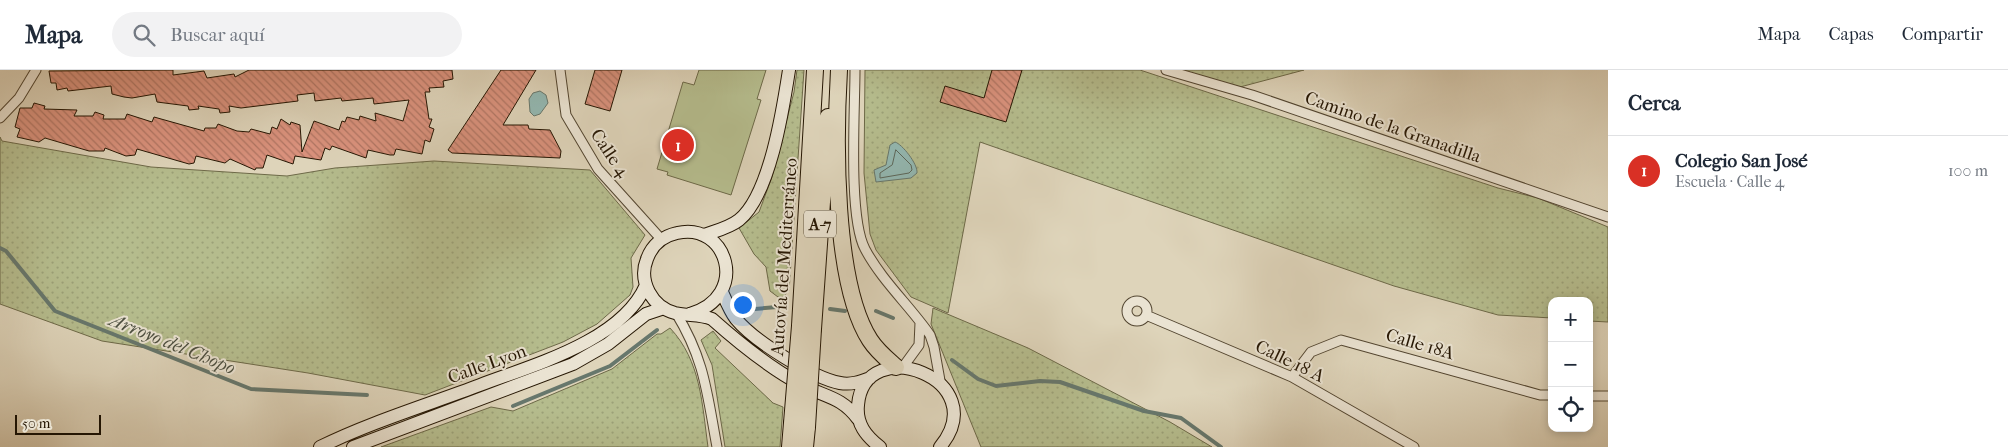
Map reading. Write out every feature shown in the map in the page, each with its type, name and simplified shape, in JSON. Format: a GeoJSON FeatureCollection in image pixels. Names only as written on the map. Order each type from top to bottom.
{"type":"FeatureCollection","features":[{"type":"Feature","properties":{"kind":"highway","name":"Autovía del Mediterráneo"},"geometry":{"type":"LineString","coordinates":[[806,327],[815,70]]}},
{"type":"Feature","properties":{"kind":"highway","name":"Autovía del Mediterráneo"},"geometry":{"type":"LineString","coordinates":[[790,447],[799,425],[806,327],[831,70]]}},
{"type":"Feature","properties":{"kind":"highway"},"geometry":{"type":"LineString","coordinates":[[839,70],[838,149],[841,227],[846,267],[853,300],[867,335],[875,347],[900,367]]}},
{"type":"Feature","properties":{"kind":"highway","name":"Autovía del Mediterráneo"},"geometry":{"type":"LineString","coordinates":[[799,425],[806,447]]}},
{"type":"Feature","properties":{"kind":"street"},"geometry":{"type":"LineString","coordinates":[[0,118],[18,98],[36,70]]}},
{"type":"Feature","properties":{"kind":"street","name":"Calle 4"},"geometry":{"type":"LineString","coordinates":[[560,70],[566,115],[598,170],[661,239]]}},
{"type":"Feature","properties":{"kind":"street"},"geometry":{"type":"LineString","coordinates":[[704,235],[738,220],[751,207],[761,191],[775,141],[789,70]]}},
{"type":"Feature","properties":{"kind":"street"},"geometry":{"type":"LineString","coordinates":[[855,70],[856,183],[860,240],[880,271],[932,341],[941,386]]}},
{"type":"Feature","properties":{"kind":"street","name":"Camino de la Granadilla"},"geometry":{"type":"LineString","coordinates":[[1166,70],[1252,95],[1608,217]]}},
{"type":"Feature","properties":{"kind":"street"},"geometry":{"type":"LineString","coordinates":[[690,314],[703,310],[714,302],[722,292],[726,279],[724,260],[714,243],[704,235],[682,231],[661,239],[652,248],[646,260],[644,272],[646,285],[650,294],[670,310],[691,338],[703,368],[717,447]]}},
{"type":"Feature","properties":{"kind":"street","name":"Calle Lyon"},"geometry":{"type":"LineString","coordinates":[[320,447],[352,432],[543,362],[578,346],[627,312],[641,296],[646,285]]}},
{"type":"Feature","properties":{"kind":"street"},"geometry":{"type":"LineString","coordinates":[[722,292],[732,313],[742,325],[777,351],[806,369],[842,384],[855,384],[872,378],[885,369],[900,367],[924,372],[941,386],[950,398],[953,420],[948,435],[940,447]]}},
{"type":"Feature","properties":{"kind":"street"},"geometry":{"type":"LineString","coordinates":[[670,310],[712,319],[778,370],[800,384],[844,403],[858,419],[864,432],[880,447]]}},
{"type":"Feature","properties":{"kind":"street","name":"Calle Lyon"},"geometry":{"type":"LineString","coordinates":[[353,447],[573,364],[608,344],[646,314],[670,310]]}},
{"type":"Feature","properties":{"kind":"street","name":"Calle 18 A"},"geometry":{"type":"LineString","coordinates":[[1146,315],[1292,377],[1414,447]]}},
{"type":"Feature","properties":{"kind":"street"},"geometry":{"type":"LineString","coordinates":[[900,367],[920,345],[920,323]]}},
{"type":"Feature","properties":{"kind":"street","name":"Calle 18A"},"geometry":{"type":"LineString","coordinates":[[1292,377],[1311,352],[1340,340],[1548,396]]}},
{"type":"Feature","properties":{"kind":"street"},"geometry":{"type":"LineString","coordinates":[[858,419],[860,395],[872,378]]}},
{"type":"Feature","properties":{"kind":"street"},"geometry":{"type":"LineString","coordinates":[[1593,396],[1608,396]]}},
{"type":"Feature","properties":{"kind":"green space"},"geometry":{"type":"Polygon","coordinates":[[[699,70],[766,70],[757,99],[761,100],[731,195],[667,175],[668,172],[657,169],[683,82],[694,85],[699,70]]]}},
{"type":"Feature","properties":{"kind":"green space"},"geometry":{"type":"Polygon","coordinates":[[[797,70],[804,70],[789,291],[783,297],[778,297],[770,291],[766,267],[754,254],[739,228],[759,212],[772,177],[794,92],[797,70]]]}},
{"type":"Feature","properties":{"kind":"green space"},"geometry":{"type":"Polygon","coordinates":[[[865,70],[1140,70],[1498,188],[1538,198],[1608,227],[1608,322],[1593,321],[1593,297],[1548,297],[1548,318],[1498,315],[1394,286],[980,142],[948,313],[911,297],[876,250],[870,234],[864,173],[865,70]]]}},
{"type":"Feature","properties":{"kind":"green space"},"geometry":{"type":"Polygon","coordinates":[[[1181,70],[1304,70],[1240,87],[1181,70]]]}},
{"type":"Feature","properties":{"kind":"green space"},"geometry":{"type":"Polygon","coordinates":[[[0,137],[2,141],[151,167],[287,176],[335,168],[434,161],[590,170],[645,235],[631,258],[633,287],[630,295],[597,324],[563,342],[425,395],[308,373],[102,341],[0,304],[0,137]]]}},
{"type":"Feature","properties":{"kind":"green space"},"geometry":{"type":"Polygon","coordinates":[[[933,308],[1028,348],[1170,422],[1212,447],[981,447],[931,324],[933,308]]]}},
{"type":"Feature","properties":{"kind":"green space"},"geometry":{"type":"Polygon","coordinates":[[[670,328],[688,354],[694,369],[702,399],[708,447],[381,447],[491,407],[513,411],[612,369],[657,334],[661,334],[670,328]]]}},
{"type":"Feature","properties":{"kind":"green space"},"geometry":{"type":"Polygon","coordinates":[[[713,331],[721,341],[715,348],[773,403],[783,407],[780,447],[725,447],[712,365],[701,340],[713,331]]]}},
{"type":"Feature","properties":{"kind":"water"},"geometry":{"type":"Polygon","coordinates":[[[540,91],[546,95],[548,103],[540,114],[534,116],[530,112],[529,99],[533,93],[540,91]]]}},
{"type":"Feature","properties":{"kind":"water"},"geometry":{"type":"Polygon","coordinates":[[[895,142],[902,146],[909,155],[917,169],[917,173],[911,178],[876,182],[874,170],[886,165],[890,145],[895,142]]]}},
{"type":"Feature","properties":{"kind":"building"},"geometry":{"type":"Polygon","coordinates":[[[173,70],[173,75],[204,71],[207,78],[234,74],[235,77],[249,70],[452,70],[453,79],[443,81],[444,87],[429,88],[430,92],[425,92],[429,119],[432,119],[429,127],[434,129],[430,142],[425,140],[422,154],[396,149],[394,155],[390,155],[368,150],[366,158],[332,146],[330,150],[325,148],[321,160],[295,156],[293,164],[267,155],[263,168],[256,168],[255,170],[230,159],[225,163],[196,156],[194,163],[189,164],[137,149],[135,155],[126,156],[105,148],[104,151],[89,151],[45,138],[39,142],[17,137],[20,129],[15,127],[20,108],[32,108],[34,103],[45,106],[44,109],[77,110],[74,116],[93,116],[95,112],[104,115],[103,119],[125,119],[127,114],[152,122],[154,117],[204,131],[205,128],[216,128],[218,124],[237,131],[249,132],[251,129],[270,134],[272,127],[277,129],[281,119],[290,125],[291,122],[300,125],[302,152],[314,121],[339,130],[342,121],[345,122],[347,117],[359,120],[360,116],[376,121],[375,113],[403,121],[409,100],[374,104],[373,98],[342,101],[341,98],[315,101],[314,93],[297,95],[298,101],[241,108],[229,106],[230,112],[220,113],[219,109],[198,106],[199,109],[189,110],[188,106],[157,102],[155,94],[132,98],[124,97],[112,94],[111,86],[68,91],[67,88],[57,90],[56,83],[51,83],[49,71],[173,70]]]}},
{"type":"Feature","properties":{"kind":"building"},"geometry":{"type":"Polygon","coordinates":[[[501,70],[536,70],[503,125],[528,125],[529,129],[550,130],[561,151],[560,158],[452,153],[448,150],[501,70]]]}},
{"type":"Feature","properties":{"kind":"building"},"geometry":{"type":"Polygon","coordinates":[[[595,70],[622,70],[610,111],[585,104],[595,70]]]}},
{"type":"Feature","properties":{"kind":"building"},"geometry":{"type":"Polygon","coordinates":[[[992,70],[1022,70],[1006,122],[940,102],[945,86],[984,98],[992,70]]]}},
{"type":"Feature","properties":{"kind":"waterway","name":"Arroyo del Chopo"},"geometry":{"type":"LineString","coordinates":[[0,248],[6,251],[55,311],[251,389],[367,395]]}},
{"type":"Feature","properties":{"kind":"waterway","name":"Arroyo del Chopo"},"geometry":{"type":"LineString","coordinates":[[755,309],[777,307]]}},
{"type":"Feature","properties":{"kind":"waterway","name":"Arroyo del Chopo"},"geometry":{"type":"LineString","coordinates":[[830,309],[845,311]]}},
{"type":"Feature","properties":{"kind":"waterway","name":"Arroyo del Chopo"},"geometry":{"type":"LineString","coordinates":[[876,311],[893,318]]}},
{"type":"Feature","properties":{"kind":"waterway","name":"Arroyo del Chopo"},"geometry":{"type":"LineString","coordinates":[[513,406],[610,366],[657,330]]}},
{"type":"Feature","properties":{"kind":"waterway","name":"Arroyo del Chopo"},"geometry":{"type":"LineString","coordinates":[[952,360],[978,379],[996,386],[1040,381],[1060,382],[1144,411],[1181,418],[1221,447]]}},
{"type":"Feature","properties":{"kind":"place","name":"Colegio San José"},"geometry":{"type":"Point","coordinates":[678,145]}}]}
